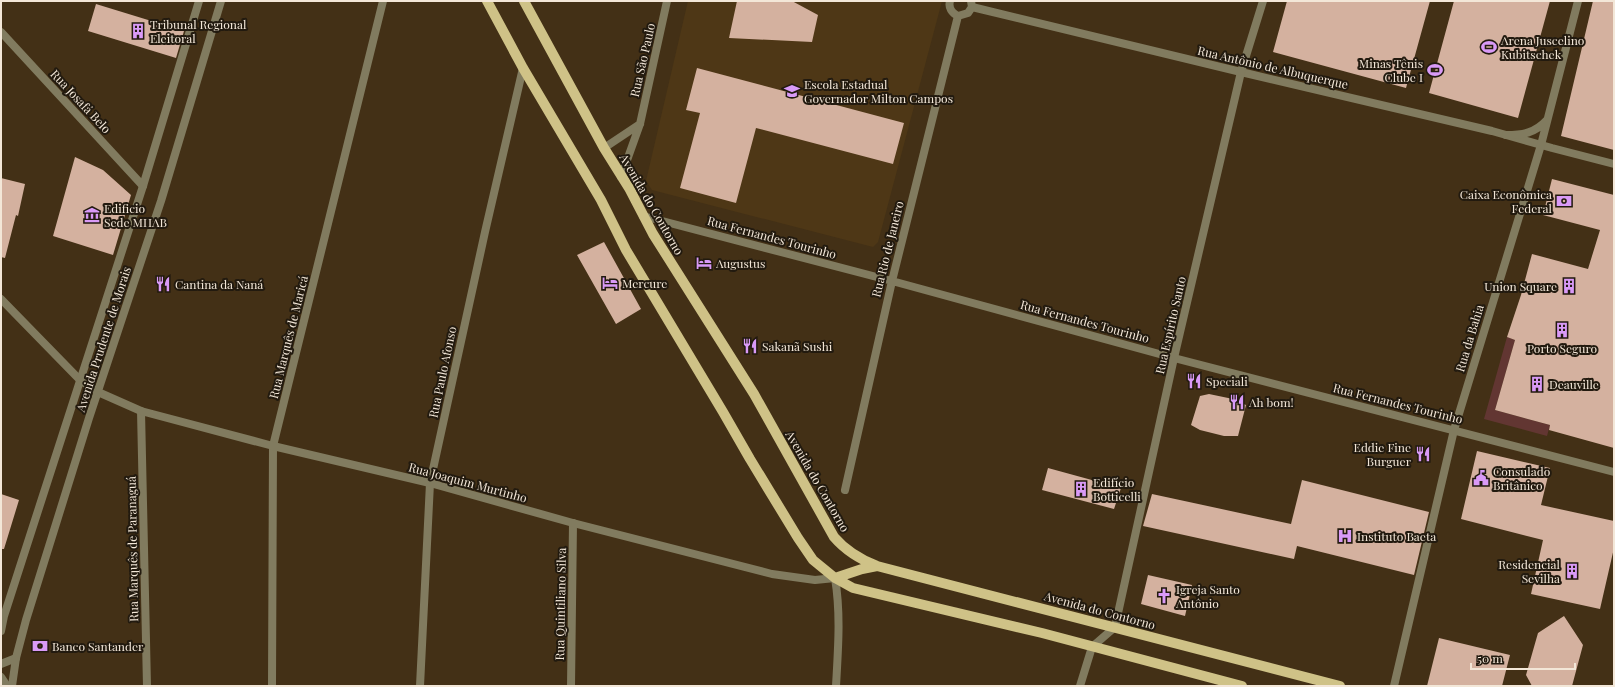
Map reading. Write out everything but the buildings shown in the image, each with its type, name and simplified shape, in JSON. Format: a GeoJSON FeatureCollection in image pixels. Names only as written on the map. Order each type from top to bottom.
{"type":"FeatureCollection","features":[{"type":"Feature","properties":{"kind":"main road"},"geometry":{"type":"LineString","coordinates":[[486,1],[523,68],[601,200],[626,250],[720,406],[750,459],[814,560],[835,578],[853,588],[1242,686]]}},
{"type":"Feature","properties":{"kind":"main road","name":"Avenida do Contorno"},"geometry":{"type":"LineString","coordinates":[[524,1],[604,148],[629,188],[643,216],[754,394],[834,537],[844,548],[856,557],[877,566],[1340,686]]}},
{"type":"Feature","properties":{"kind":"main road"},"geometry":{"type":"LineString","coordinates":[[835,578],[862,569],[877,566]]}},
{"type":"Feature","properties":{"kind":"street","name":"Avenida Prudente de Morais"},"geometry":{"type":"LineString","coordinates":[[1,632],[4,616],[143,186],[199,1]]}},
{"type":"Feature","properties":{"kind":"street","name":"Avenida Prudente de Morais"},"geometry":{"type":"LineString","coordinates":[[12,686],[16,658],[26,620],[98,392],[161,201],[221,1]]}},
{"type":"Feature","properties":{"kind":"street","name":"Rua Marquês de Maricá"},"geometry":{"type":"LineString","coordinates":[[272,686],[273,446],[383,1]]}},
{"type":"Feature","properties":{"kind":"street","name":"Rua São Paulo"},"geometry":{"type":"LineString","coordinates":[[621,177],[640,124],[667,1]]}},
{"type":"Feature","properties":{"kind":"street"},"geometry":{"type":"LineString","coordinates":[[950,1],[949,5],[952,12],[958,16],[965,15],[971,4]]}},
{"type":"Feature","properties":{"kind":"street","name":"Rua Espírito Santo"},"geometry":{"type":"LineString","coordinates":[[1114,627],[1174,358],[1241,72],[1263,1]]}},
{"type":"Feature","properties":{"kind":"street","name":"Rua da Bahia"},"geometry":{"type":"LineString","coordinates":[[1394,686],[1454,430],[1549,118],[1578,1]]}},
{"type":"Feature","properties":{"kind":"street","name":"Rua Antônio de Albuquerque"},"geometry":{"type":"LineString","coordinates":[[971,4],[1241,72],[1506,135],[1614,164]]}},
{"type":"Feature","properties":{"kind":"street","name":"Rua Rio de Janeiro"},"geometry":{"type":"LineString","coordinates":[[845,490],[892,281],[958,16]]}},
{"type":"Feature","properties":{"kind":"street","name":"Rua Josafá Belo"},"geometry":{"type":"LineString","coordinates":[[1,32],[143,186]]}},
{"type":"Feature","properties":{"kind":"street","name":"Rua Paulo Afonso"},"geometry":{"type":"LineString","coordinates":[[420,686],[430,483],[485,232],[523,68]]}},
{"type":"Feature","properties":{"kind":"street"},"geometry":{"type":"LineString","coordinates":[[1506,135],[1530,133],[1539,129],[1549,118]]}},
{"type":"Feature","properties":{"kind":"street"},"geometry":{"type":"LineString","coordinates":[[604,148],[640,124]]}},
{"type":"Feature","properties":{"kind":"street","name":"Rua Fernandes Tourinho"},"geometry":{"type":"LineString","coordinates":[[643,216],[892,281],[1174,358],[1614,472]]}},
{"type":"Feature","properties":{"kind":"street","name":"Rua Joaquim Murtinho"},"geometry":{"type":"LineString","coordinates":[[1,299],[80,380],[98,392],[141,411],[273,446],[430,483],[573,523],[772,574],[815,580],[835,578]]}},
{"type":"Feature","properties":{"kind":"street","name":"Rua Marquês de Paranaguá"},"geometry":{"type":"LineString","coordinates":[[141,411],[147,686]]}},
{"type":"Feature","properties":{"kind":"street","name":"Rua Quintiliano Silva"},"geometry":{"type":"LineString","coordinates":[[571,686],[573,523]]}},
{"type":"Feature","properties":{"kind":"street"},"geometry":{"type":"LineString","coordinates":[[835,578],[839,603],[836,686]]}},
{"type":"Feature","properties":{"kind":"street"},"geometry":{"type":"LineString","coordinates":[[1080,686],[1092,647],[1114,627]]}},
{"type":"Feature","properties":{"kind":"street"},"geometry":{"type":"LineString","coordinates":[[1,664],[16,658]]}},
{"type":"Feature","properties":{"kind":"street"},"geometry":{"type":"LineString","coordinates":[[1,677],[7,686]]}},
{"type":"Feature","properties":{"kind":"shaded area","name":"Escola Estadual Governador Milton Campos"},"geometry":{"type":"Polygon","coordinates":[[[688,1],[942,1],[878,242],[873,247],[652,190],[646,181],[688,1]]]}},
{"type":"Feature","properties":{"kind":"shaded area"},"geometry":{"type":"Polygon","coordinates":[[[1507,337],[1515,340],[1495,410],[1550,425],[1547,436],[1484,419],[1507,337]]]}},
{"type":"Feature","properties":{"kind":"place","name":"Tribunal Regional Eleitoral"},"geometry":{"type":"Point","coordinates":[138,31]}},
{"type":"Feature","properties":{"kind":"place","name":"Arena Juscelino Kubitschek"},"geometry":{"type":"Point","coordinates":[1489,47]}},
{"type":"Feature","properties":{"kind":"place","name":"Minas Tênis Clube I"},"geometry":{"type":"Point","coordinates":[1435,70]}},
{"type":"Feature","properties":{"kind":"place","name":"Escola Estadual Governador Milton Campos"},"geometry":{"type":"Point","coordinates":[792,91]}},
{"type":"Feature","properties":{"kind":"place","name":"Caixa Econômica Federal"},"geometry":{"type":"Point","coordinates":[1564,201]}},
{"type":"Feature","properties":{"kind":"place","name":"Edificio Sede MHAB"},"geometry":{"type":"Point","coordinates":[92,215]}},
{"type":"Feature","properties":{"kind":"place","name":"Augustus"},"geometry":{"type":"Point","coordinates":[704,263]}},
{"type":"Feature","properties":{"kind":"place","name":"Mercure"},"geometry":{"type":"Point","coordinates":[610,283]}},
{"type":"Feature","properties":{"kind":"place","name":"Cantina da Naná"},"geometry":{"type":"Point","coordinates":[163,284]}},
{"type":"Feature","properties":{"kind":"place","name":"Union Square"},"geometry":{"type":"Point","coordinates":[1569,286]}},
{"type":"Feature","properties":{"kind":"place","name":"Porto Seguro"},"geometry":{"type":"Point","coordinates":[1562,330]}},
{"type":"Feature","properties":{"kind":"place","name":"Sakanã Sushi"},"geometry":{"type":"Point","coordinates":[750,346]}},
{"type":"Feature","properties":{"kind":"place","name":"Speciali"},"geometry":{"type":"Point","coordinates":[1194,381]}},
{"type":"Feature","properties":{"kind":"place","name":"Deauville"},"geometry":{"type":"Point","coordinates":[1537,384]}},
{"type":"Feature","properties":{"kind":"place","name":"Ah bom!"},"geometry":{"type":"Point","coordinates":[1237,402]}},
{"type":"Feature","properties":{"kind":"place","name":"Eddie Fine Burguer"},"geometry":{"type":"Point","coordinates":[1423,454]}},
{"type":"Feature","properties":{"kind":"place","name":"Consulado Britânico"},"geometry":{"type":"Point","coordinates":[1481,478]}},
{"type":"Feature","properties":{"kind":"place","name":"Edifício Botticelli"},"geometry":{"type":"Point","coordinates":[1081,489]}},
{"type":"Feature","properties":{"kind":"place","name":"Instituto Baeta"},"geometry":{"type":"Point","coordinates":[1345,536]}},
{"type":"Feature","properties":{"kind":"place","name":"Residencial Sevilha"},"geometry":{"type":"Point","coordinates":[1572,571]}},
{"type":"Feature","properties":{"kind":"place","name":"Igreja Santo Antônio"},"geometry":{"type":"Point","coordinates":[1164,596]}},
{"type":"Feature","properties":{"kind":"place","name":"Banco Santander"},"geometry":{"type":"Point","coordinates":[40,646]}}]}
